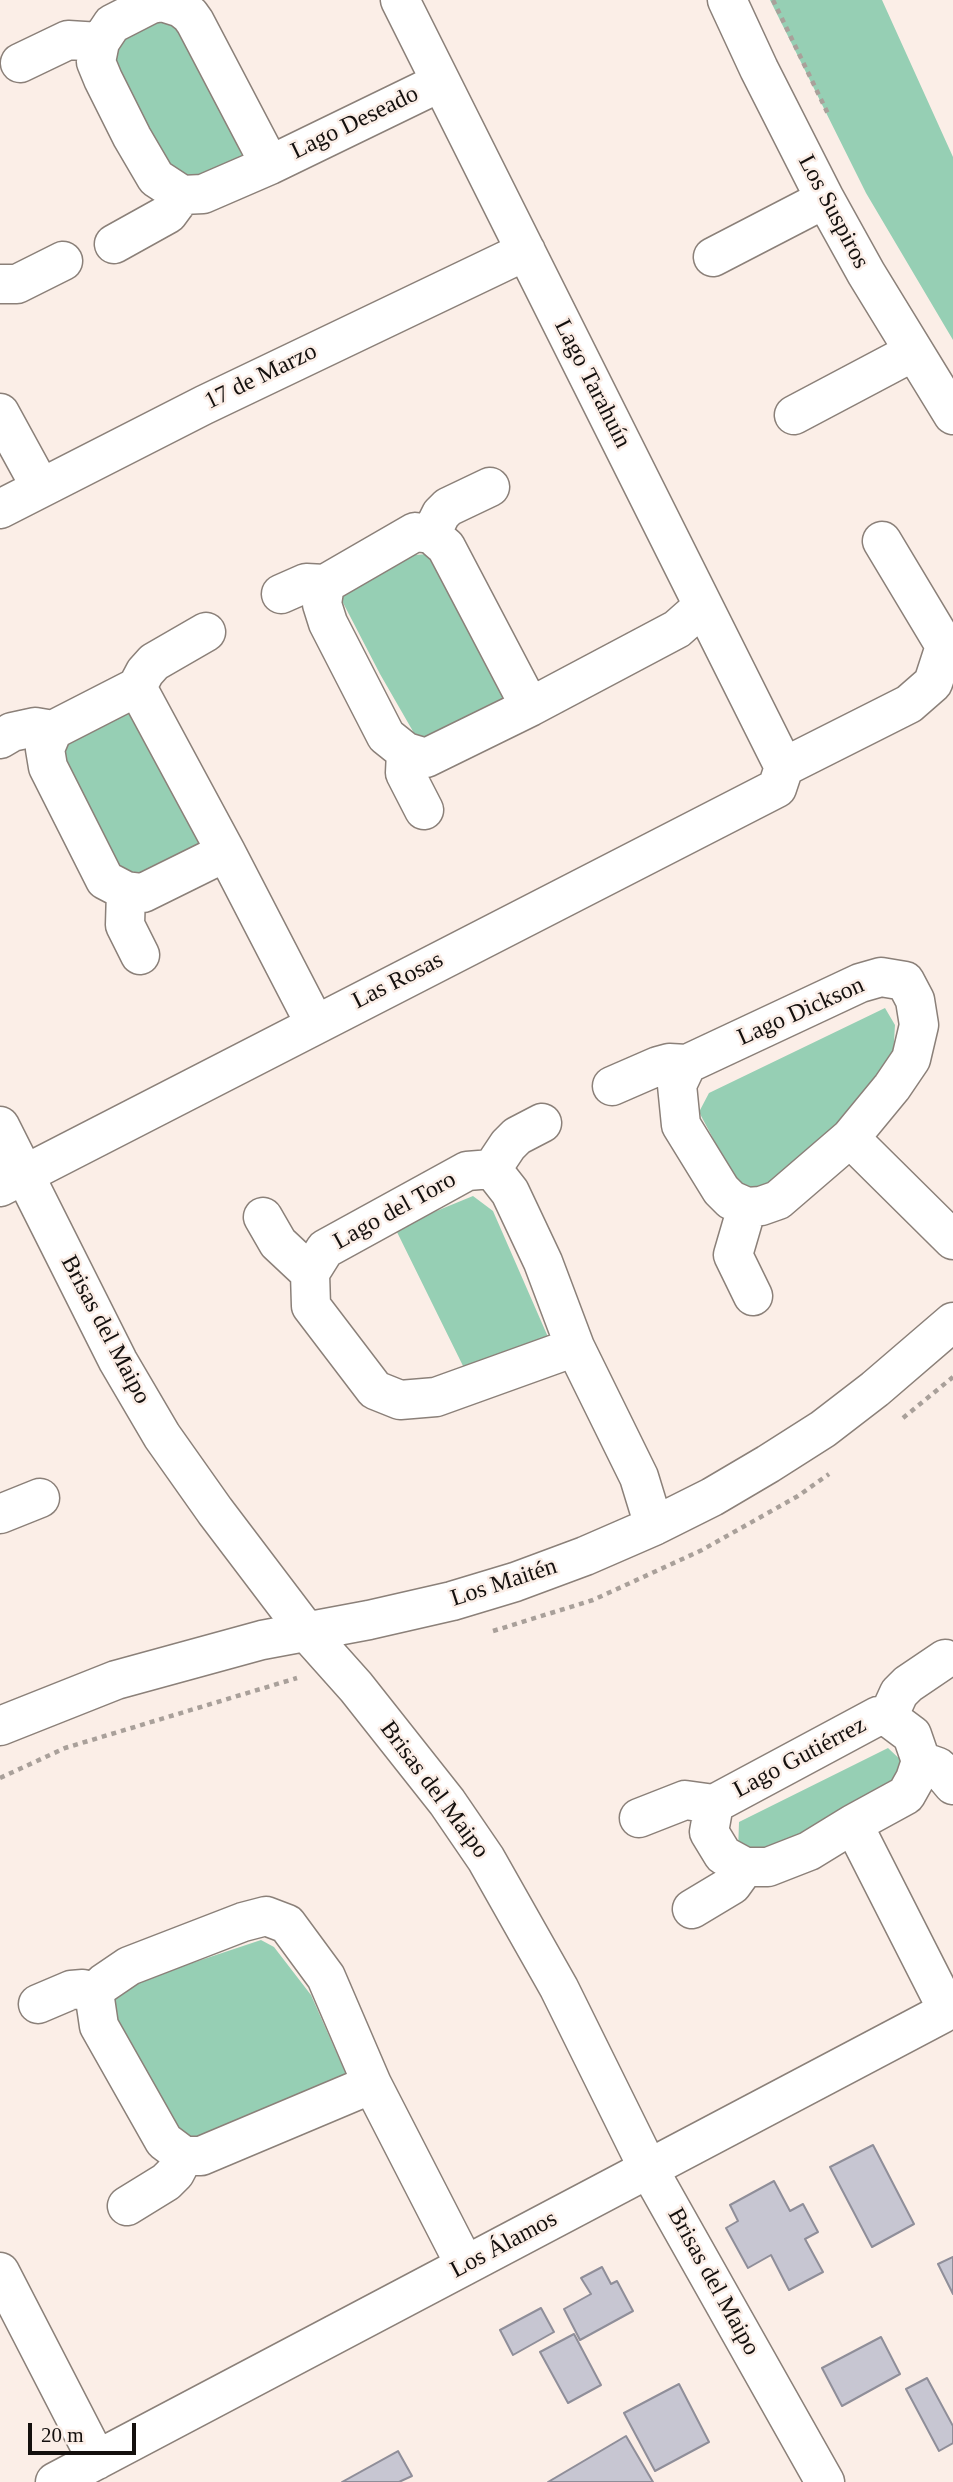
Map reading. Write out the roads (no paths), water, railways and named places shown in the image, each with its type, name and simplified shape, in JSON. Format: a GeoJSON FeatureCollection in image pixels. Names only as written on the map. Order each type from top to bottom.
{"type":"FeatureCollection","features":[{"type":"Feature","properties":{"kind":"street","name":"Lago Tarahuín"},"geometry":{"type":"LineString","coordinates":[[400,0],[784,767]]}},
{"type":"Feature","properties":{"kind":"street","name":"Los Suspiros"},"geometry":{"type":"LineString","coordinates":[[727,0],[825,200],[913,352],[953,415]]}},
{"type":"Feature","properties":{"kind":"street","name":"Lago Deseado"},"geometry":{"type":"LineString","coordinates":[[100,42],[112,24],[151,4],[181,4],[195,22],[270,164]]}},
{"type":"Feature","properties":{"kind":"street"},"geometry":{"type":"LineString","coordinates":[[20,63],[68,40],[100,42],[96,62],[132,137],[156,178],[182,195],[168,214],[114,244]]}},
{"type":"Feature","properties":{"kind":"street","name":"Lago Deseado"},"geometry":{"type":"LineString","coordinates":[[182,195],[203,194],[441,82]]}},
{"type":"Feature","properties":{"kind":"street"},"geometry":{"type":"LineString","coordinates":[[713,257],[825,200]]}},
{"type":"Feature","properties":{"kind":"street","name":"17 de Marzo"},"geometry":{"type":"LineString","coordinates":[[0,509],[204,405],[526,251]]}},
{"type":"Feature","properties":{"kind":"street"},"geometry":{"type":"LineString","coordinates":[[0,284],[17,284],[63,261]]}},
{"type":"Feature","properties":{"kind":"street"},"geometry":{"type":"LineString","coordinates":[[794,415],[913,352]]}},
{"type":"Feature","properties":{"kind":"street"},"geometry":{"type":"LineString","coordinates":[[0,413],[41,488]]}},
{"type":"Feature","properties":{"kind":"street"},"geometry":{"type":"LineString","coordinates":[[431,534],[441,514],[448,507],[490,487]]}},
{"type":"Feature","properties":{"kind":"street"},"geometry":{"type":"LineString","coordinates":[[282,594],[306,583],[325,584],[415,532],[431,534],[446,547],[530,707]]}},
{"type":"Feature","properties":{"kind":"street"},"geometry":{"type":"LineString","coordinates":[[784,767],[909,705],[933,683],[945,646],[881,541]]}},
{"type":"Feature","properties":{"kind":"street"},"geometry":{"type":"LineString","coordinates":[[325,584],[322,604],[328,623],[386,736],[406,752],[426,758],[530,707],[677,629],[703,606]]}},
{"type":"Feature","properties":{"kind":"street"},"geometry":{"type":"LineString","coordinates":[[0,739],[12,732],[35,727],[53,730],[137,687],[154,662],[206,632]]}},
{"type":"Feature","properties":{"kind":"street"},"geometry":{"type":"LineString","coordinates":[[137,687],[315,1024]]}},
{"type":"Feature","properties":{"kind":"street"},"geometry":{"type":"LineString","coordinates":[[53,730],[45,749],[48,767],[105,880],[126,891],[143,893],[226,852]]}},
{"type":"Feature","properties":{"kind":"street"},"geometry":{"type":"LineString","coordinates":[[406,752],[405,773],[424,810]]}},
{"type":"Feature","properties":{"kind":"street","name":"Las Rosas"},"geometry":{"type":"LineString","coordinates":[[12,1181],[777,788],[784,767]]}},
{"type":"Feature","properties":{"kind":"street"},"geometry":{"type":"LineString","coordinates":[[126,891],[125,925],[140,956]]}},
{"type":"Feature","properties":{"kind":"street","name":"Lago Dickson"},"geometry":{"type":"LineString","coordinates":[[612,1086],[658,1066],[670,1063],[687,1064],[860,983],[881,976],[905,981],[915,1000],[919,1024],[911,1059],[892,1087],[850,1138],[778,1200],[761,1206],[747,1207]]}},
{"type":"Feature","properties":{"kind":"street"},"geometry":{"type":"LineString","coordinates":[[687,1064],[677,1085],[681,1125],[721,1190],[731,1200],[747,1207],[733,1255],[753,1296]]}},
{"type":"Feature","properties":{"kind":"street"},"geometry":{"type":"LineString","coordinates":[[542,1123],[517,1136],[492,1169],[510,1192],[543,1262],[575,1348],[639,1477],[654,1526]]}},
{"type":"Feature","properties":{"kind":"street","name":"Brisas del Maipo"},"geometry":{"type":"LineString","coordinates":[[0,1126],[12,1181],[162,1436],[208,1502],[306,1631],[355,1687],[447,1802],[486,1859],[559,1988],[649,2168],[825,2482]]}},
{"type":"Feature","properties":{"kind":"street"},"geometry":{"type":"LineString","coordinates":[[850,1138],[953,1240]]}},
{"type":"Feature","properties":{"kind":"street","name":"Lago del Toro"},"geometry":{"type":"LineString","coordinates":[[492,1169],[467,1171],[325,1250],[310,1273],[310,1306],[375,1390],[400,1400],[436,1397],[575,1348]]}},
{"type":"Feature","properties":{"kind":"street","name":"Lago del Toro"},"geometry":{"type":"LineString","coordinates":[[263,1217],[278,1243],[310,1273]]}},
{"type":"Feature","properties":{"kind":"street","name":"Los Maitén"},"geometry":{"type":"LineString","coordinates":[[3,1717],[116,1680],[262,1640],[427,1607],[515,1582],[585,1556],[654,1526],[723,1490],[823,1429],[875,1389],[953,1322]]}},
{"type":"Feature","properties":{"kind":"street"},"geometry":{"type":"LineString","coordinates":[[0,1514],[40,1498]]}},
{"type":"Feature","properties":{"kind":"street","name":"Lago Gutiérrez"},"geometry":{"type":"LineString","coordinates":[[888,1717],[899,1693],[945,1659]]}},
{"type":"Feature","properties":{"kind":"street","name":"Lago Gutiérrez"},"geometry":{"type":"LineString","coordinates":[[639,1818],[685,1800],[714,1804],[878,1716],[888,1717],[912,1734],[922,1760],[938,1767],[953,1785]]}},
{"type":"Feature","properties":{"kind":"street"},"geometry":{"type":"LineString","coordinates":[[692,1909],[732,1885],[746,1867],[768,1867],[809,1851],[906,1794],[922,1760]]}},
{"type":"Feature","properties":{"kind":"street","name":"Lago Gutiérrez"},"geometry":{"type":"LineString","coordinates":[[714,1804],[709,1832],[723,1855],[746,1867]]}},
{"type":"Feature","properties":{"kind":"street"},"geometry":{"type":"LineString","coordinates":[[853,1825],[951,2009]]}},
{"type":"Feature","properties":{"kind":"street"},"geometry":{"type":"LineString","coordinates":[[94,1992],[130,1965],[266,1916],[287,1924],[327,1977],[372,2084],[465,2266]]}},
{"type":"Feature","properties":{"kind":"street"},"geometry":{"type":"LineString","coordinates":[[38,2004],[71,1990],[94,1992]]}},
{"type":"Feature","properties":{"kind":"street"},"geometry":{"type":"LineString","coordinates":[[94,1992],[99,2026],[164,2141],[184,2156],[201,2156],[372,2084]]}},
{"type":"Feature","properties":{"kind":"street","name":"Los Álamos"},"geometry":{"type":"LineString","coordinates":[[55,2482],[951,2009]]}},
{"type":"Feature","properties":{"kind":"street"},"geometry":{"type":"LineString","coordinates":[[127,2206],[166,2182],[175,2173],[184,2156]]}},
{"type":"Feature","properties":{"kind":"street"},"geometry":{"type":"LineString","coordinates":[[0,2273],[97,2460]]}}]}
